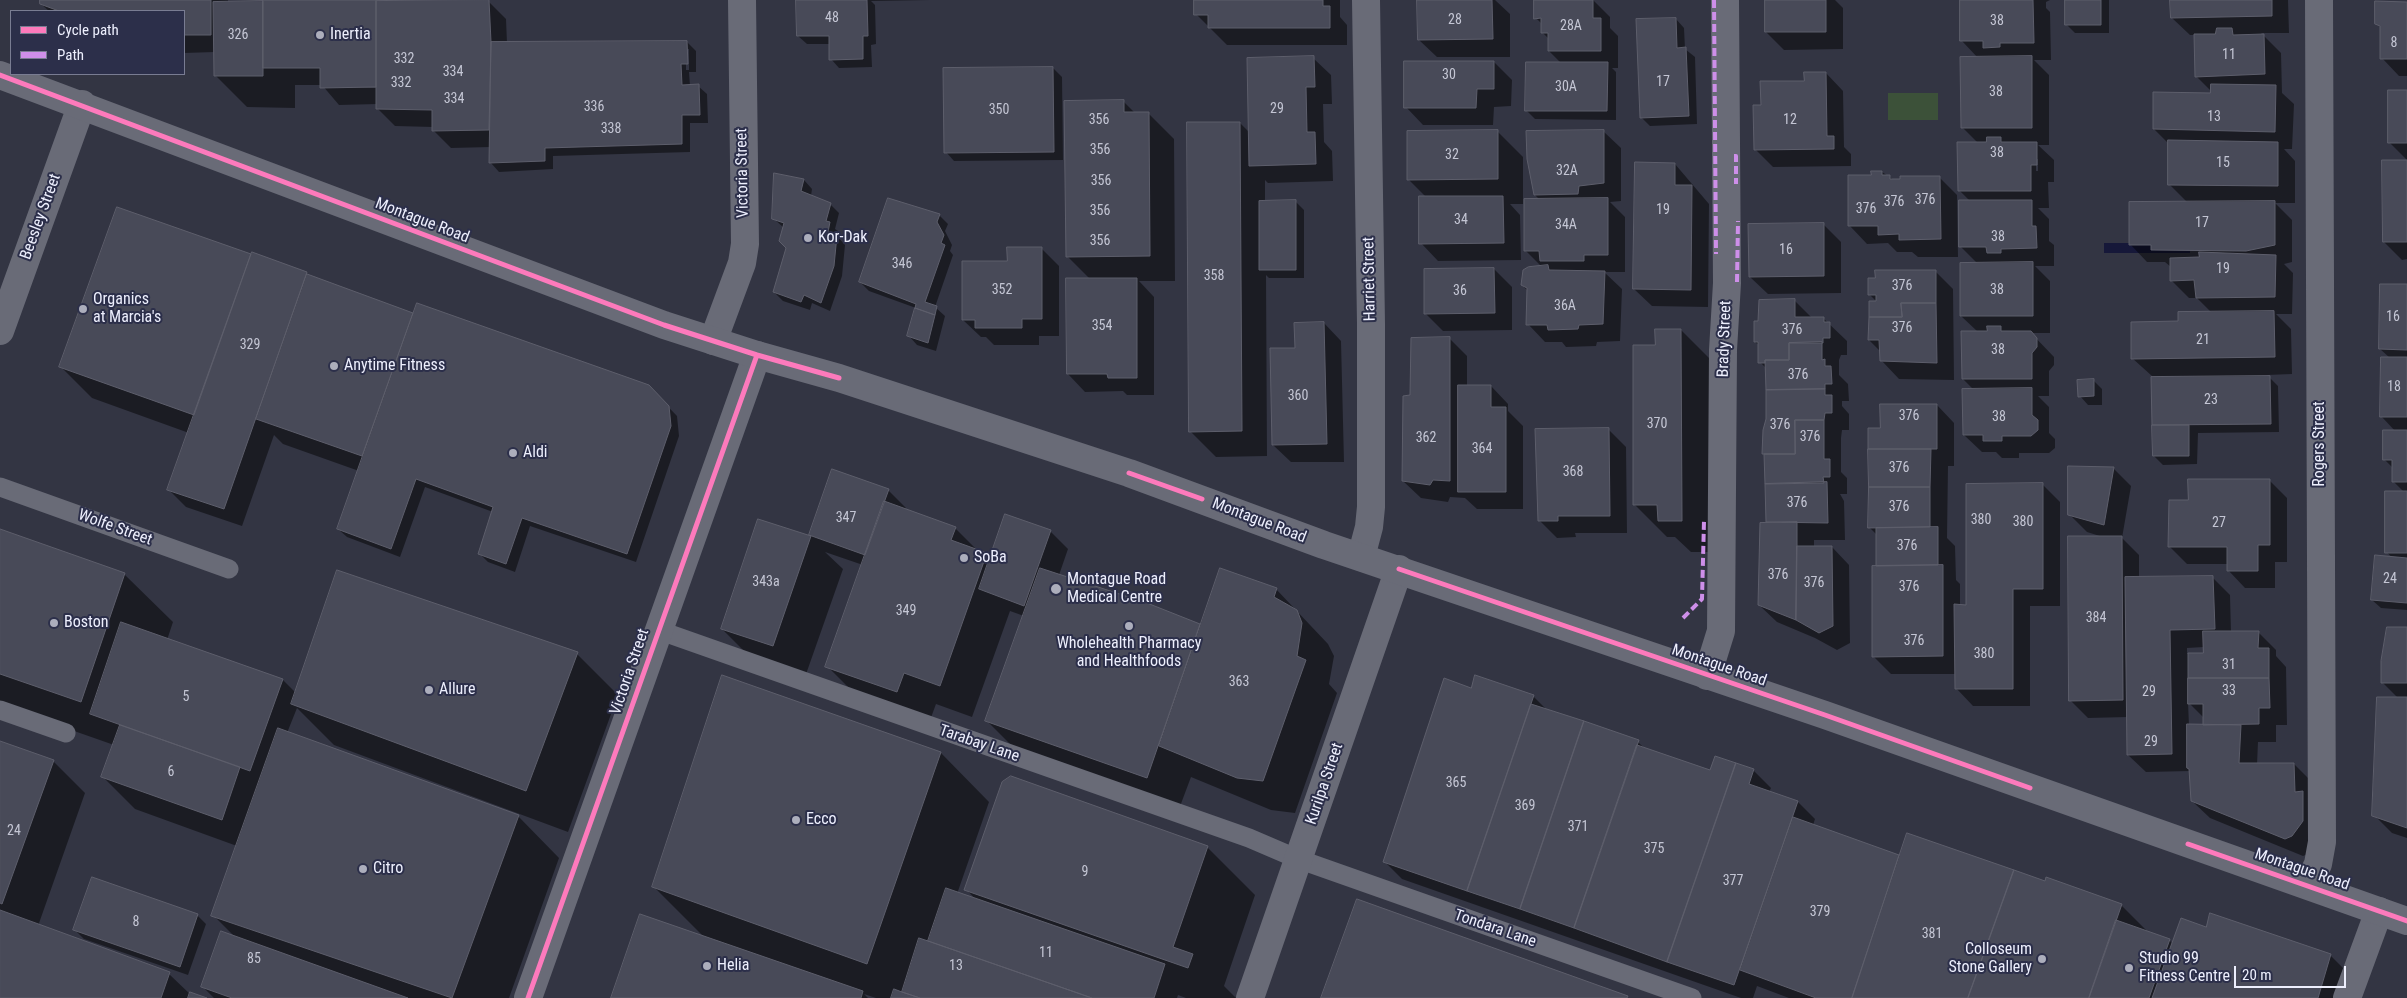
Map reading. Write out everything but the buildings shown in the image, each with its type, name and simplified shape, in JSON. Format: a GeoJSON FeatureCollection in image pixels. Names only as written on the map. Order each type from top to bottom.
{"type":"FeatureCollection","features":[{"type":"Feature","properties":{"kind":"street","name":"Victoria Street"},"geometry":{"type":"LineString","coordinates":[[713,341],[742,263],[745,244],[742,0]]}},
{"type":"Feature","properties":{"kind":"street","name":"Harriet Street"},"geometry":{"type":"LineString","coordinates":[[1361,556],[1369,527],[1371,508],[1371,324],[1366,0]]}},
{"type":"Feature","properties":{"kind":"street","name":"Brady Street"},"geometry":{"type":"LineString","coordinates":[[1707,676],[1721,631],[1723,350],[1727,283],[1725,0]]}},
{"type":"Feature","properties":{"kind":"street","name":"Rogers Street"},"geometry":{"type":"LineString","coordinates":[[2308,885],[2318,864],[2322,842],[2319,0]]}},
{"type":"Feature","properties":{"kind":"street","name":"Montague Road"},"geometry":{"type":"LineString","coordinates":[[0,75],[82,104],[424,235],[713,341],[839,378],[1129,473],[1324,545],[1826,715],[2407,921]]}},
{"type":"Feature","properties":{"kind":"street","name":"Beesley Street"},"geometry":{"type":"LineString","coordinates":[[0,331],[82,104]]}},
{"type":"Feature","properties":{"kind":"street","name":"Victoria Street"},"geometry":{"type":"LineString","coordinates":[[528,998],[757,355]]}},
{"type":"Feature","properties":{"kind":"street","name":"Kurilpa Street"},"geometry":{"type":"LineString","coordinates":[[1250,998],[1399,569]]}},
{"type":"Feature","properties":{"kind":"street"},"geometry":{"type":"LineString","coordinates":[[2347,998],[2378,911]]}},
{"type":"Feature","properties":{"kind":"lane","name":"Wolfe Street"},"geometry":{"type":"LineString","coordinates":[[0,486],[229,569]]}},
{"type":"Feature","properties":{"kind":"lane","name":"Tarabay Lane"},"geometry":{"type":"LineString","coordinates":[[658,630],[1249,838],[1298,859]]}},
{"type":"Feature","properties":{"kind":"lane"},"geometry":{"type":"LineString","coordinates":[[0,710],[66,733]]}},
{"type":"Feature","properties":{"kind":"lane","name":"Tondara Lane"},"geometry":{"type":"LineString","coordinates":[[1298,859],[1692,998]]}},
{"type":"Feature","properties":{"kind":"green space"},"geometry":{"type":"Polygon","coordinates":[[[1888,93],[1938,93],[1938,120],[1888,120],[1888,93]]]}},
{"type":"Feature","properties":{"kind":"shaded area"},"geometry":{"type":"Polygon","coordinates":[[[2104,243],[2190,243],[2190,253],[2104,253],[2104,243]]]}},
{"type":"Feature","properties":{"kind":"marked path"},"geometry":{"type":"LineString","coordinates":[[1714,0],[1716,254]]}},
{"type":"Feature","properties":{"kind":"marked path"},"geometry":{"type":"LineString","coordinates":[[1734,156],[1736,156],[1736,184]]}},
{"type":"Feature","properties":{"kind":"marked path"},"geometry":{"type":"LineString","coordinates":[[1737,282],[1738,221]]}},
{"type":"Feature","properties":{"kind":"marked path"},"geometry":{"type":"LineString","coordinates":[[1683,618],[1702,599],[1704,521]]}},
{"type":"Feature","properties":{"kind":"cycle path"},"geometry":{"type":"LineString","coordinates":[[0,75],[664,325],[757,355],[839,378]]}},
{"type":"Feature","properties":{"kind":"cycle path"},"geometry":{"type":"LineString","coordinates":[[528,998],[757,355]]}},
{"type":"Feature","properties":{"kind":"cycle path"},"geometry":{"type":"LineString","coordinates":[[1129,473],[1202,499]]}},
{"type":"Feature","properties":{"kind":"cycle path"},"geometry":{"type":"LineString","coordinates":[[1399,569],[1825,715],[2030,788]]}},
{"type":"Feature","properties":{"kind":"cycle path"},"geometry":{"type":"LineString","coordinates":[[2188,844],[2407,921]]}},
{"type":"Feature","properties":{"kind":"place","name":"Inertia"},"geometry":{"type":"Point","coordinates":[320,35]}},
{"type":"Feature","properties":{"kind":"place","name":"Kor-Dak"},"geometry":{"type":"Point","coordinates":[808,238]}},
{"type":"Feature","properties":{"kind":"place","name":"Organics at Marcia's"},"geometry":{"type":"Point","coordinates":[83,309]}},
{"type":"Feature","properties":{"kind":"place","name":"Anytime Fitness"},"geometry":{"type":"Point","coordinates":[334,366]}},
{"type":"Feature","properties":{"kind":"place","name":"Aldi"},"geometry":{"type":"Point","coordinates":[513,453]}},
{"type":"Feature","properties":{"kind":"place","name":"SoBa"},"geometry":{"type":"Point","coordinates":[964,558]}},
{"type":"Feature","properties":{"kind":"place","name":"Montague Road Medical Centre"},"geometry":{"type":"Point","coordinates":[1056,589]}},
{"type":"Feature","properties":{"kind":"place","name":"Boston"},"geometry":{"type":"Point","coordinates":[54,623]}},
{"type":"Feature","properties":{"kind":"place","name":"Wholehealth Pharmacy and Healthfoods"},"geometry":{"type":"Point","coordinates":[1129,626]}},
{"type":"Feature","properties":{"kind":"place","name":"Allure"},"geometry":{"type":"Point","coordinates":[429,690]}},
{"type":"Feature","properties":{"kind":"place","name":"Ecco"},"geometry":{"type":"Point","coordinates":[796,820]}},
{"type":"Feature","properties":{"kind":"place","name":"Citro"},"geometry":{"type":"Point","coordinates":[363,869]}},
{"type":"Feature","properties":{"kind":"place","name":"Colloseum Stone Gallery"},"geometry":{"type":"Point","coordinates":[2042,959]}},
{"type":"Feature","properties":{"kind":"place","name":"Helia"},"geometry":{"type":"Point","coordinates":[707,966]}},
{"type":"Feature","properties":{"kind":"place","name":"Studio 99 Fitness Centre"},"geometry":{"type":"Point","coordinates":[2129,968]}}]}
